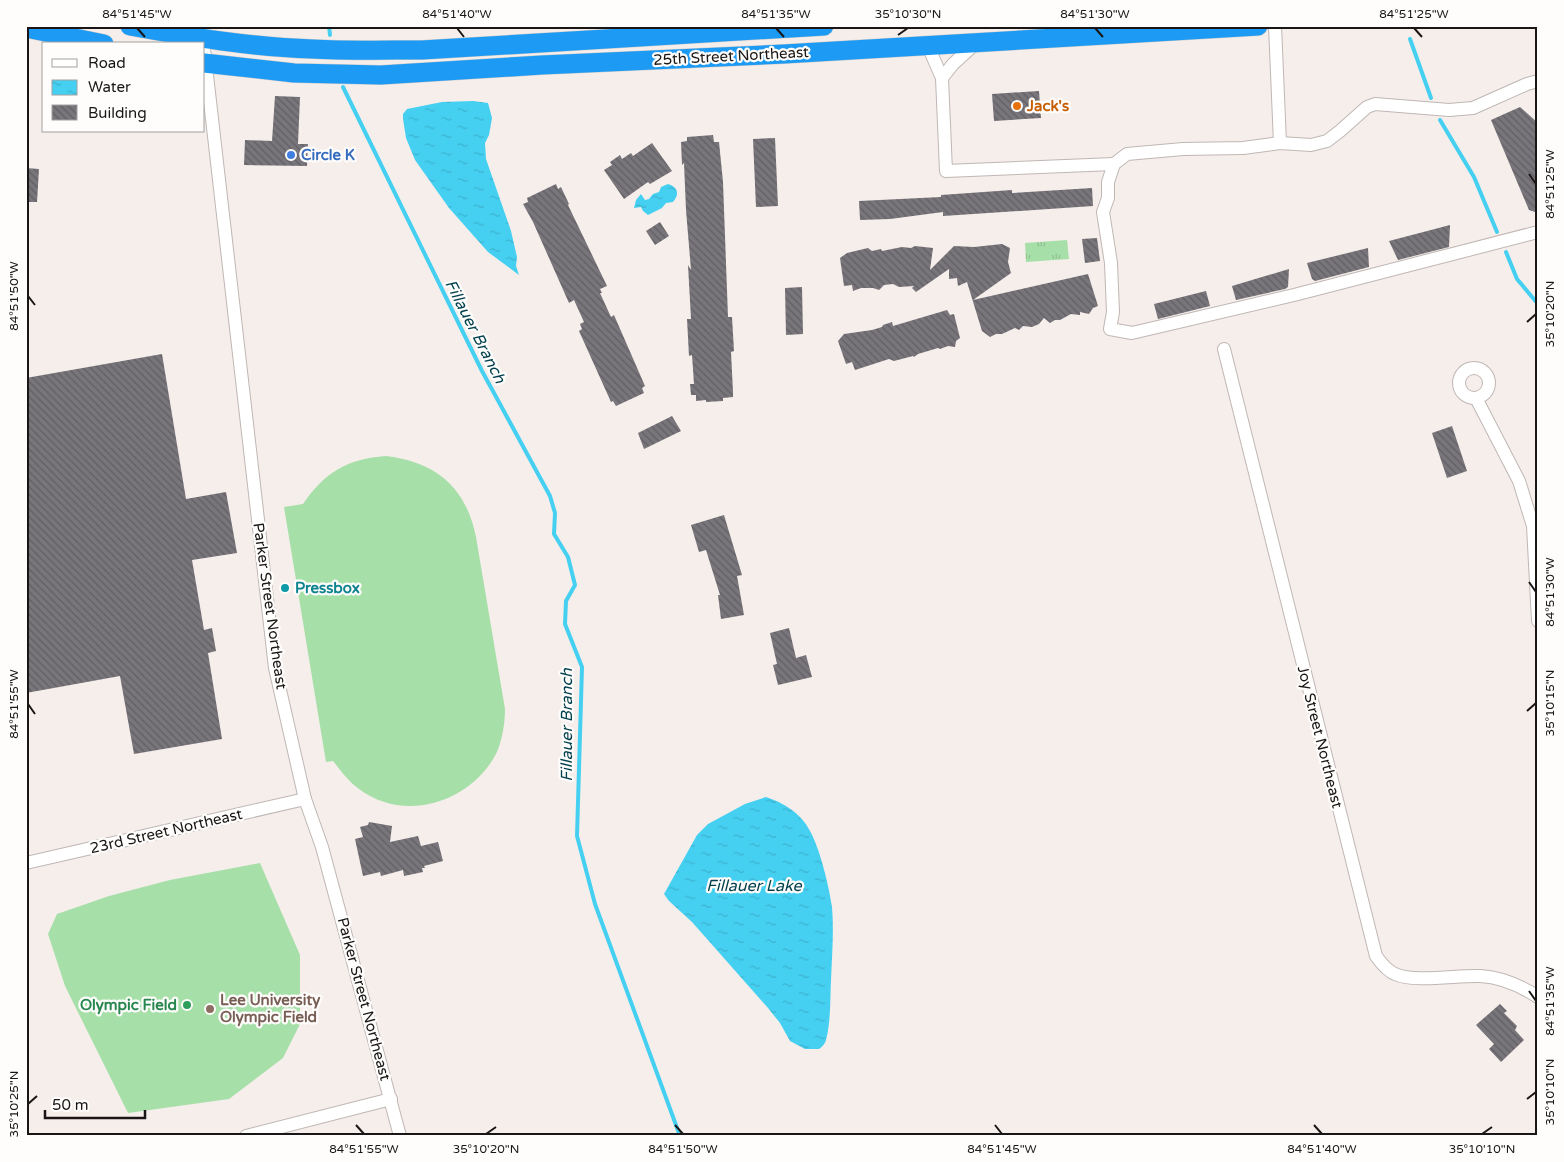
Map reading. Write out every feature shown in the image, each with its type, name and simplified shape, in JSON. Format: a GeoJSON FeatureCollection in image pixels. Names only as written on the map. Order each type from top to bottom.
{"type":"FeatureCollection","features":[{"type":"Feature","properties":{"kind":"highway","name":"25th Street Northeast"},"geometry":{"type":"LineString","coordinates":[[130,26],[186,42]]}},
{"type":"Feature","properties":{"kind":"highway","name":"25th Street Northeast"},"geometry":{"type":"LineString","coordinates":[[205,47],[422,50],[587,33],[824,26]]}},
{"type":"Feature","properties":{"kind":"highway","name":"25th Street Northeast"},"geometry":{"type":"LineString","coordinates":[[205,48],[294,74],[382,75],[533,65],[784,54],[1258,26]]}},
{"type":"Feature","properties":{"kind":"highway"},"geometry":{"type":"LineString","coordinates":[[26,28],[94,42]]}},
{"type":"Feature","properties":{"kind":"street"},"geometry":{"type":"LineString","coordinates":[[1275,26],[1280,143]]}},
{"type":"Feature","properties":{"kind":"street"},"geometry":{"type":"LineString","coordinates":[[942,78],[953,64],[976,43]]}},
{"type":"Feature","properties":{"kind":"street"},"geometry":{"type":"LineString","coordinates":[[928,46],[942,78],[946,171],[1114,164]]}},
{"type":"Feature","properties":{"kind":"street","name":"Parker Street Northeast"},"geometry":{"type":"LineString","coordinates":[[205,64],[275,668],[305,799],[322,847],[400,1136]]}},
{"type":"Feature","properties":{"kind":"street"},"geometry":{"type":"LineString","coordinates":[[1538,81],[1473,108],[1449,110],[1376,104],[1367,107],[1327,141],[1311,144],[1280,143],[1243,148],[1183,149],[1127,154],[1114,164],[1108,182],[1108,198],[1103,212],[1111,263],[1113,312],[1110,329],[1132,333],[1294,295],[1538,232]]}},
{"type":"Feature","properties":{"kind":"street","name":"Joy Street Northeast"},"geometry":{"type":"LineString","coordinates":[[1224,349],[1376,956],[1387,969],[1397,975],[1437,978],[1481,976],[1499,979],[1538,997]]}},
{"type":"Feature","properties":{"kind":"street"},"geometry":{"type":"LineString","coordinates":[[1476,398],[1519,481],[1533,526],[1538,621]]}},
{"type":"Feature","properties":{"kind":"street","name":"23rd Street Northeast"},"geometry":{"type":"LineString","coordinates":[[26,862],[305,799]]}},
{"type":"Feature","properties":{"kind":"street"},"geometry":{"type":"LineString","coordinates":[[246,1136],[391,1099]]}},
{"type":"Feature","properties":{"kind":"green space"},"geometry":{"type":"Polygon","coordinates":[[[1067,240],[1069,259],[1026,262],[1025,243],[1067,240]]]}},
{"type":"Feature","properties":{"kind":"green space"},"geometry":{"type":"Polygon","coordinates":[[[386,456],[420,464],[434,471],[446,480],[465,504],[476,537],[505,709],[500,744],[496,754],[484,771],[470,785],[453,796],[435,803],[415,806],[396,805],[377,799],[355,786],[333,761],[326,762],[284,507],[303,504],[320,483],[348,464],[386,456]]]}},
{"type":"Feature","properties":{"kind":"green space","name":"Olympic Field"},"geometry":{"type":"Polygon","coordinates":[[[260,863],[300,955],[300,1024],[283,1058],[229,1099],[128,1113],[65,986],[48,934],[57,914],[109,896],[170,880],[260,863]]]}},
{"type":"Feature","properties":{"kind":"water"},"geometry":{"type":"Polygon","coordinates":[[[473,101],[488,103],[492,118],[489,135],[485,143],[486,159],[511,231],[519,275],[488,252],[449,208],[415,160],[406,138],[403,114],[407,109],[442,102],[473,101]]]}},
{"type":"Feature","properties":{"kind":"water"},"geometry":{"type":"Polygon","coordinates":[[[668,184],[677,191],[677,196],[673,202],[666,203],[662,208],[648,215],[641,207],[634,208],[636,200],[641,194],[645,200],[649,199],[653,194],[659,192],[661,187],[668,184]]]}},
{"type":"Feature","properties":{"kind":"water","name":"Fillauer Lake"},"geometry":{"type":"Polygon","coordinates":[[[766,797],[779,802],[802,819],[814,839],[829,889],[833,925],[830,1010],[826,1040],[819,1049],[805,1049],[790,1041],[780,1023],[768,1008],[692,922],[664,894],[697,835],[708,824],[745,804],[766,797]]]}},
{"type":"Feature","properties":{"kind":"building","name":"Jack's"},"geometry":{"type":"Polygon","coordinates":[[[1039,91],[1041,118],[994,121],[992,94],[1039,91]]]}},
{"type":"Feature","properties":{"kind":"building","name":"Circle K"},"geometry":{"type":"Polygon","coordinates":[[[275,96],[300,97],[298,144],[308,144],[307,166],[244,165],[245,140],[272,141],[275,96]]]}},
{"type":"Feature","properties":{"kind":"building"},"geometry":{"type":"Polygon","coordinates":[[[1520,107],[1538,123],[1538,213],[1529,210],[1491,120],[1520,107]]]}},
{"type":"Feature","properties":{"kind":"building"},"geometry":{"type":"Polygon","coordinates":[[[713,135],[714,142],[719,142],[723,182],[728,317],[732,317],[734,351],[731,352],[733,397],[723,398],[723,401],[706,402],[706,400],[696,401],[696,395],[691,395],[690,384],[694,384],[692,355],[689,356],[687,319],[691,319],[688,265],[691,270],[681,142],[687,141],[687,137],[713,135]]]}},
{"type":"Feature","properties":{"kind":"building"},"geometry":{"type":"Polygon","coordinates":[[[775,138],[778,206],[756,207],[753,139],[775,138]]]}},
{"type":"Feature","properties":{"kind":"building"},"geometry":{"type":"Polygon","coordinates":[[[652,143],[672,171],[650,184],[648,182],[624,199],[604,170],[612,165],[610,162],[620,155],[622,159],[631,153],[633,156],[652,143]]]}},
{"type":"Feature","properties":{"kind":"building"},"geometry":{"type":"Polygon","coordinates":[[[26,168],[39,169],[37,202],[26,202],[26,168]]]}},
{"type":"Feature","properties":{"kind":"building"},"geometry":{"type":"Polygon","coordinates":[[[556,184],[558,189],[561,187],[607,286],[600,289],[602,293],[600,293],[611,317],[614,315],[645,386],[642,388],[644,393],[616,406],[613,401],[611,402],[579,331],[582,329],[580,324],[584,322],[574,300],[569,303],[523,204],[528,202],[527,198],[556,184]]]}},
{"type":"Feature","properties":{"kind":"building"},"geometry":{"type":"Polygon","coordinates":[[[1092,188],[1093,206],[943,216],[943,212],[890,219],[860,220],[859,201],[941,197],[941,195],[1012,190],[1012,193],[1092,188]]]}},
{"type":"Feature","properties":{"kind":"building"},"geometry":{"type":"Polygon","coordinates":[[[660,222],[669,236],[655,245],[646,231],[660,222]]]}},
{"type":"Feature","properties":{"kind":"building"},"geometry":{"type":"Polygon","coordinates":[[[1450,225],[1449,247],[1398,260],[1389,241],[1450,225]]]}},
{"type":"Feature","properties":{"kind":"building"},"geometry":{"type":"Polygon","coordinates":[[[1097,238],[1100,261],[1085,263],[1082,239],[1097,238]]]}},
{"type":"Feature","properties":{"kind":"building"},"geometry":{"type":"Polygon","coordinates":[[[1002,244],[1010,248],[1008,262],[1011,273],[973,300],[1088,274],[1098,306],[1093,308],[1089,314],[1080,312],[1080,315],[1071,314],[1050,323],[1044,318],[1039,324],[1032,327],[1023,326],[1019,330],[1015,328],[990,337],[982,331],[967,282],[958,286],[957,278],[949,279],[949,269],[916,292],[912,288],[914,286],[899,287],[893,284],[884,285],[879,290],[861,288],[853,291],[852,285],[844,286],[840,258],[847,253],[868,248],[872,251],[881,249],[882,251],[915,246],[933,248],[930,270],[954,246],[974,247],[1002,244]]]}},
{"type":"Feature","properties":{"kind":"building"},"geometry":{"type":"Polygon","coordinates":[[[1368,248],[1369,267],[1315,281],[1312,279],[1307,263],[1368,248]]]}},
{"type":"Feature","properties":{"kind":"building"},"geometry":{"type":"Polygon","coordinates":[[[1289,269],[1288,287],[1285,289],[1236,300],[1232,286],[1289,269]]]}},
{"type":"Feature","properties":{"kind":"building"},"geometry":{"type":"Polygon","coordinates":[[[802,287],[803,334],[786,335],[785,288],[802,287]]]}},
{"type":"Feature","properties":{"kind":"building"},"geometry":{"type":"Polygon","coordinates":[[[1206,291],[1210,306],[1158,319],[1154,304],[1206,291]]]}},
{"type":"Feature","properties":{"kind":"building"},"geometry":{"type":"Polygon","coordinates":[[[947,310],[950,315],[954,314],[960,338],[956,341],[955,347],[938,348],[914,357],[894,361],[889,359],[855,370],[852,362],[846,364],[838,341],[844,334],[872,330],[892,322],[893,326],[947,310]]]}},
{"type":"Feature","properties":{"kind":"building"},"geometry":{"type":"Polygon","coordinates":[[[162,354],[186,499],[226,492],[237,553],[192,560],[204,630],[212,628],[216,651],[208,653],[222,739],[134,754],[120,676],[26,693],[26,378],[162,354]]]}},
{"type":"Feature","properties":{"kind":"building"},"geometry":{"type":"Polygon","coordinates":[[[672,416],[681,431],[644,449],[638,433],[672,416]]]}},
{"type":"Feature","properties":{"kind":"building"},"geometry":{"type":"Polygon","coordinates":[[[1452,426],[1467,471],[1447,478],[1432,433],[1452,426]]]}},
{"type":"Feature","properties":{"kind":"building"},"geometry":{"type":"Polygon","coordinates":[[[724,515],[742,575],[737,576],[744,615],[721,619],[718,595],[720,595],[706,550],[699,552],[691,525],[724,515]]]}},
{"type":"Feature","properties":{"kind":"building"},"geometry":{"type":"Polygon","coordinates":[[[789,628],[796,658],[806,655],[812,677],[778,685],[773,665],[777,664],[770,633],[789,628]]]}},
{"type":"Feature","properties":{"kind":"building"},"geometry":{"type":"Polygon","coordinates":[[[369,822],[392,826],[390,842],[418,836],[421,846],[438,842],[443,861],[424,866],[425,868],[422,868],[423,872],[404,876],[403,870],[381,876],[380,872],[363,876],[355,839],[363,837],[360,827],[368,825],[369,822]]]}},
{"type":"Feature","properties":{"kind":"building"},"geometry":{"type":"Polygon","coordinates":[[[1500,1004],[1507,1011],[1504,1013],[1517,1026],[1515,1030],[1524,1040],[1501,1062],[1489,1049],[1494,1044],[1476,1025],[1500,1004]]]}},
{"type":"Feature","properties":{"kind":"waterway","name":"Fillauer Branch"},"geometry":{"type":"LineString","coordinates":[[329,26],[330,35]]}},
{"type":"Feature","properties":{"kind":"waterway"},"geometry":{"type":"LineString","coordinates":[[1410,39],[1431,98]]}},
{"type":"Feature","properties":{"kind":"waterway","name":"Fillauer Branch"},"geometry":{"type":"LineString","coordinates":[[343,87],[482,371],[550,496],[555,513],[554,534],[568,557],[575,585],[566,601],[565,624],[582,667],[577,836],[595,904],[680,1136]]}},
{"type":"Feature","properties":{"kind":"waterway"},"geometry":{"type":"LineString","coordinates":[[1440,120],[1474,177],[1497,232]]}},
{"type":"Feature","properties":{"kind":"waterway"},"geometry":{"type":"LineString","coordinates":[[1506,252],[1517,279],[1538,304]]}},
{"type":"Feature","properties":{"kind":"place","name":"Jack's"},"geometry":{"type":"Point","coordinates":[1017,106]}},
{"type":"Feature","properties":{"kind":"place","name":"Circle K"},"geometry":{"type":"Point","coordinates":[291,155]}},
{"type":"Feature","properties":{"kind":"place","name":"Pressbox"},"geometry":{"type":"Point","coordinates":[285,588]}},
{"type":"Feature","properties":{"kind":"place","name":"Olympic Field"},"geometry":{"type":"Point","coordinates":[187,1005]}},
{"type":"Feature","properties":{"kind":"place","name":"Lee University Olympic Field"},"geometry":{"type":"Point","coordinates":[210,1009]}}]}
